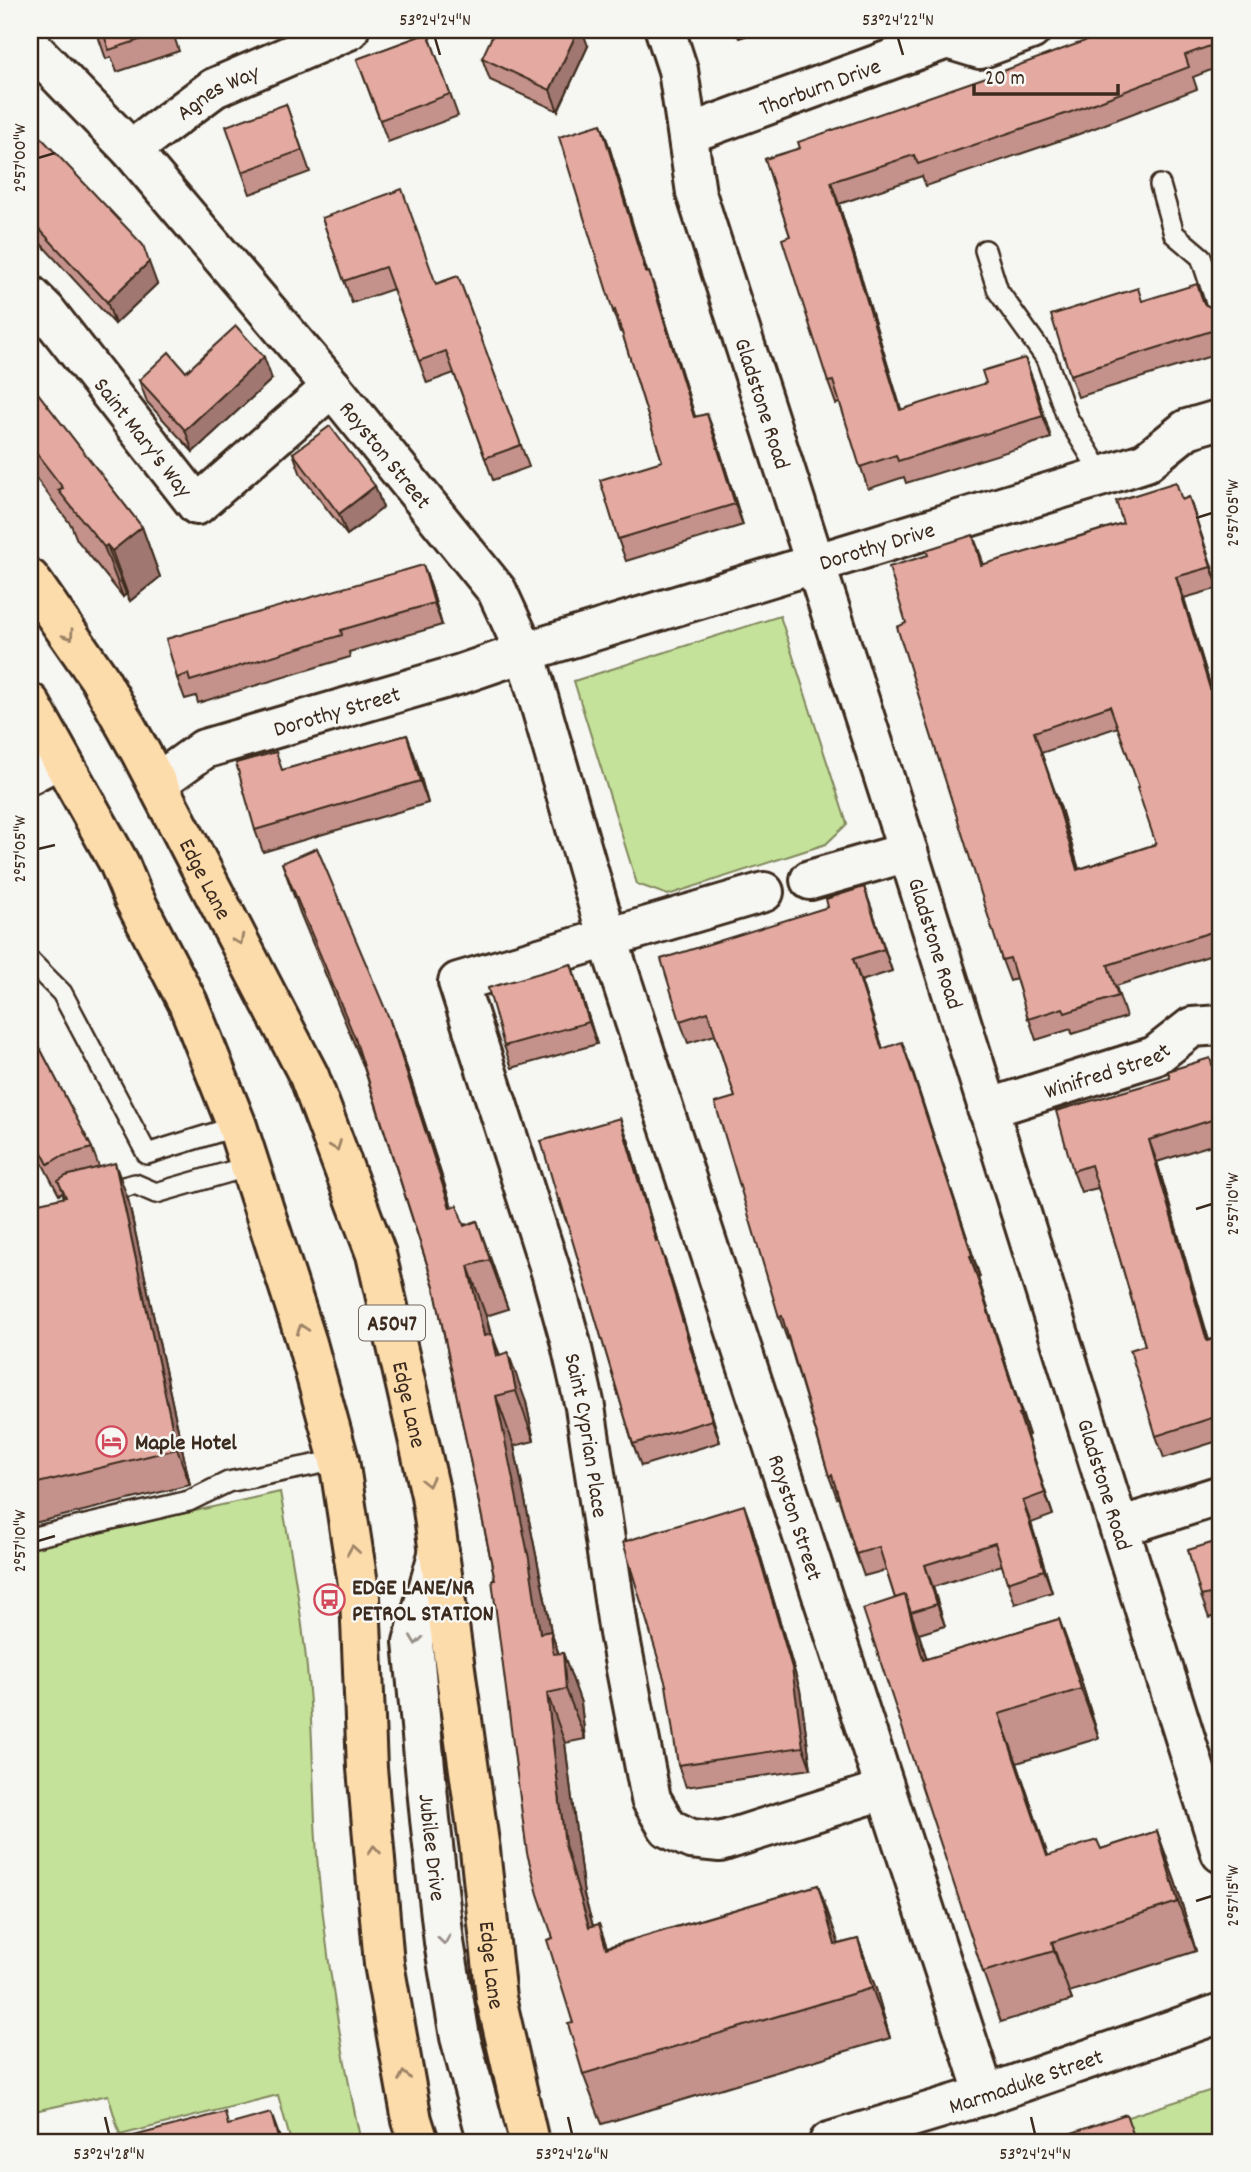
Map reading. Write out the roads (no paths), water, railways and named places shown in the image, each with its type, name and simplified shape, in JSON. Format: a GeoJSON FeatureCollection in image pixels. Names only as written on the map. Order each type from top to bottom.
{"type":"FeatureCollection","features":[{"type":"Feature","properties":{"kind":"highway","name":"Edge Lane"},"geometry":{"type":"LineString","coordinates":[[30,579],[99,678],[157,783],[309,1076],[376,1254],[431,1495],[480,1850],[496,1998],[529,2142]]}},
{"type":"Feature","properties":{"kind":"highway"},"geometry":{"type":"LineString","coordinates":[[30,703],[45,766],[119,863],[133,897],[188,1003],[237,1126],[307,1343],[339,1460],[360,1597],[367,1768],[384,1964],[412,2120],[419,2142]]}},
{"type":"Feature","properties":{"kind":"street","name":"Agnes Way"},"geometry":{"type":"LineString","coordinates":[[131,150],[214,88],[349,30]]}},
{"type":"Feature","properties":{"kind":"street","name":"Gladstone Road"},"geometry":{"type":"LineString","coordinates":[[665,30],[678,70],[696,193],[908,852],[1221,1853]]}},
{"type":"Feature","properties":{"kind":"street","name":"Thorburn Drive"},"geometry":{"type":"LineString","coordinates":[[688,134],[946,34],[980,49],[1031,30]]}},
{"type":"Feature","properties":{"kind":"street","name":"Royston Street"},"geometry":{"type":"LineString","coordinates":[[30,46],[131,150],[332,387],[497,591],[525,652],[608,939],[985,2095]]}},
{"type":"Feature","properties":{"kind":"street","name":"Saint Mary's Way"},"geometry":{"type":"LineString","coordinates":[[30,295],[46,311],[197,505],[332,387]]}},
{"type":"Feature","properties":{"kind":"street","name":"Dorothy Drive"},"geometry":{"type":"LineString","coordinates":[[525,652],[1146,462],[1186,429],[1221,419]]}},
{"type":"Feature","properties":{"kind":"street","name":"Dorothy Street"},"geometry":{"type":"LineString","coordinates":[[157,783],[204,749],[461,674],[525,652]]}},
{"type":"Feature","properties":{"kind":"street"},"geometry":{"type":"LineString","coordinates":[[810,880],[908,852]]}},
{"type":"Feature","properties":{"kind":"street"},"geometry":{"type":"LineString","coordinates":[[608,939],[764,892]]}},
{"type":"Feature","properties":{"kind":"street","name":"Saint Cyprian Place"},"geometry":{"type":"LineString","coordinates":[[608,939],[458,982],[551,1272],[570,1340],[585,1407],[619,1633],[651,1799],[668,1828],[691,1839],[720,1842],[884,1790]]}},
{"type":"Feature","properties":{"kind":"street","name":"Winifred Street"},"geometry":{"type":"LineString","coordinates":[[987,1109],[1154,1056],[1192,1027],[1221,1025]]}},
{"type":"Feature","properties":{"kind":"street"},"geometry":{"type":"LineString","coordinates":[[1119,1527],[1221,1495]]}},
{"type":"Feature","properties":{"kind":"street","name":"Jubilee Drive"},"geometry":{"type":"LineString","coordinates":[[439,1551],[413,1642],[444,1942],[460,2037],[488,2142]]}},
{"type":"Feature","properties":{"kind":"street","name":"Marmaduke Street"},"geometry":{"type":"LineString","coordinates":[[829,2142],[985,2095],[1221,2013]]}},
{"type":"Feature","properties":{"kind":"lane"},"geometry":{"type":"LineString","coordinates":[[1160,185],[1174,234],[1201,257],[1221,317]]}},
{"type":"Feature","properties":{"kind":"lane"},"geometry":{"type":"LineString","coordinates":[[985,250],[998,291],[1046,358],[1067,417],[1103,476]]}},
{"type":"Feature","properties":{"kind":"lane"},"geometry":{"type":"LineString","coordinates":[[30,961],[62,993],[147,1154],[237,1126]]}},
{"type":"Feature","properties":{"kind":"lane"},"geometry":{"type":"LineString","coordinates":[[86,1197],[135,1184],[156,1193],[250,1166]]}},
{"type":"Feature","properties":{"kind":"lane"},"geometry":{"type":"LineString","coordinates":[[30,1538],[189,1501],[228,1482],[339,1460]]}},
{"type":"Feature","properties":{"kind":"place","name":"Maple Hotel"},"geometry":{"type":"Point","coordinates":[112,1441]}},
{"type":"Feature","properties":{"kind":"place","name":"EDGE LANE/NR PETROL STATION"},"geometry":{"type":"Point","coordinates":[329,1599]}}]}
